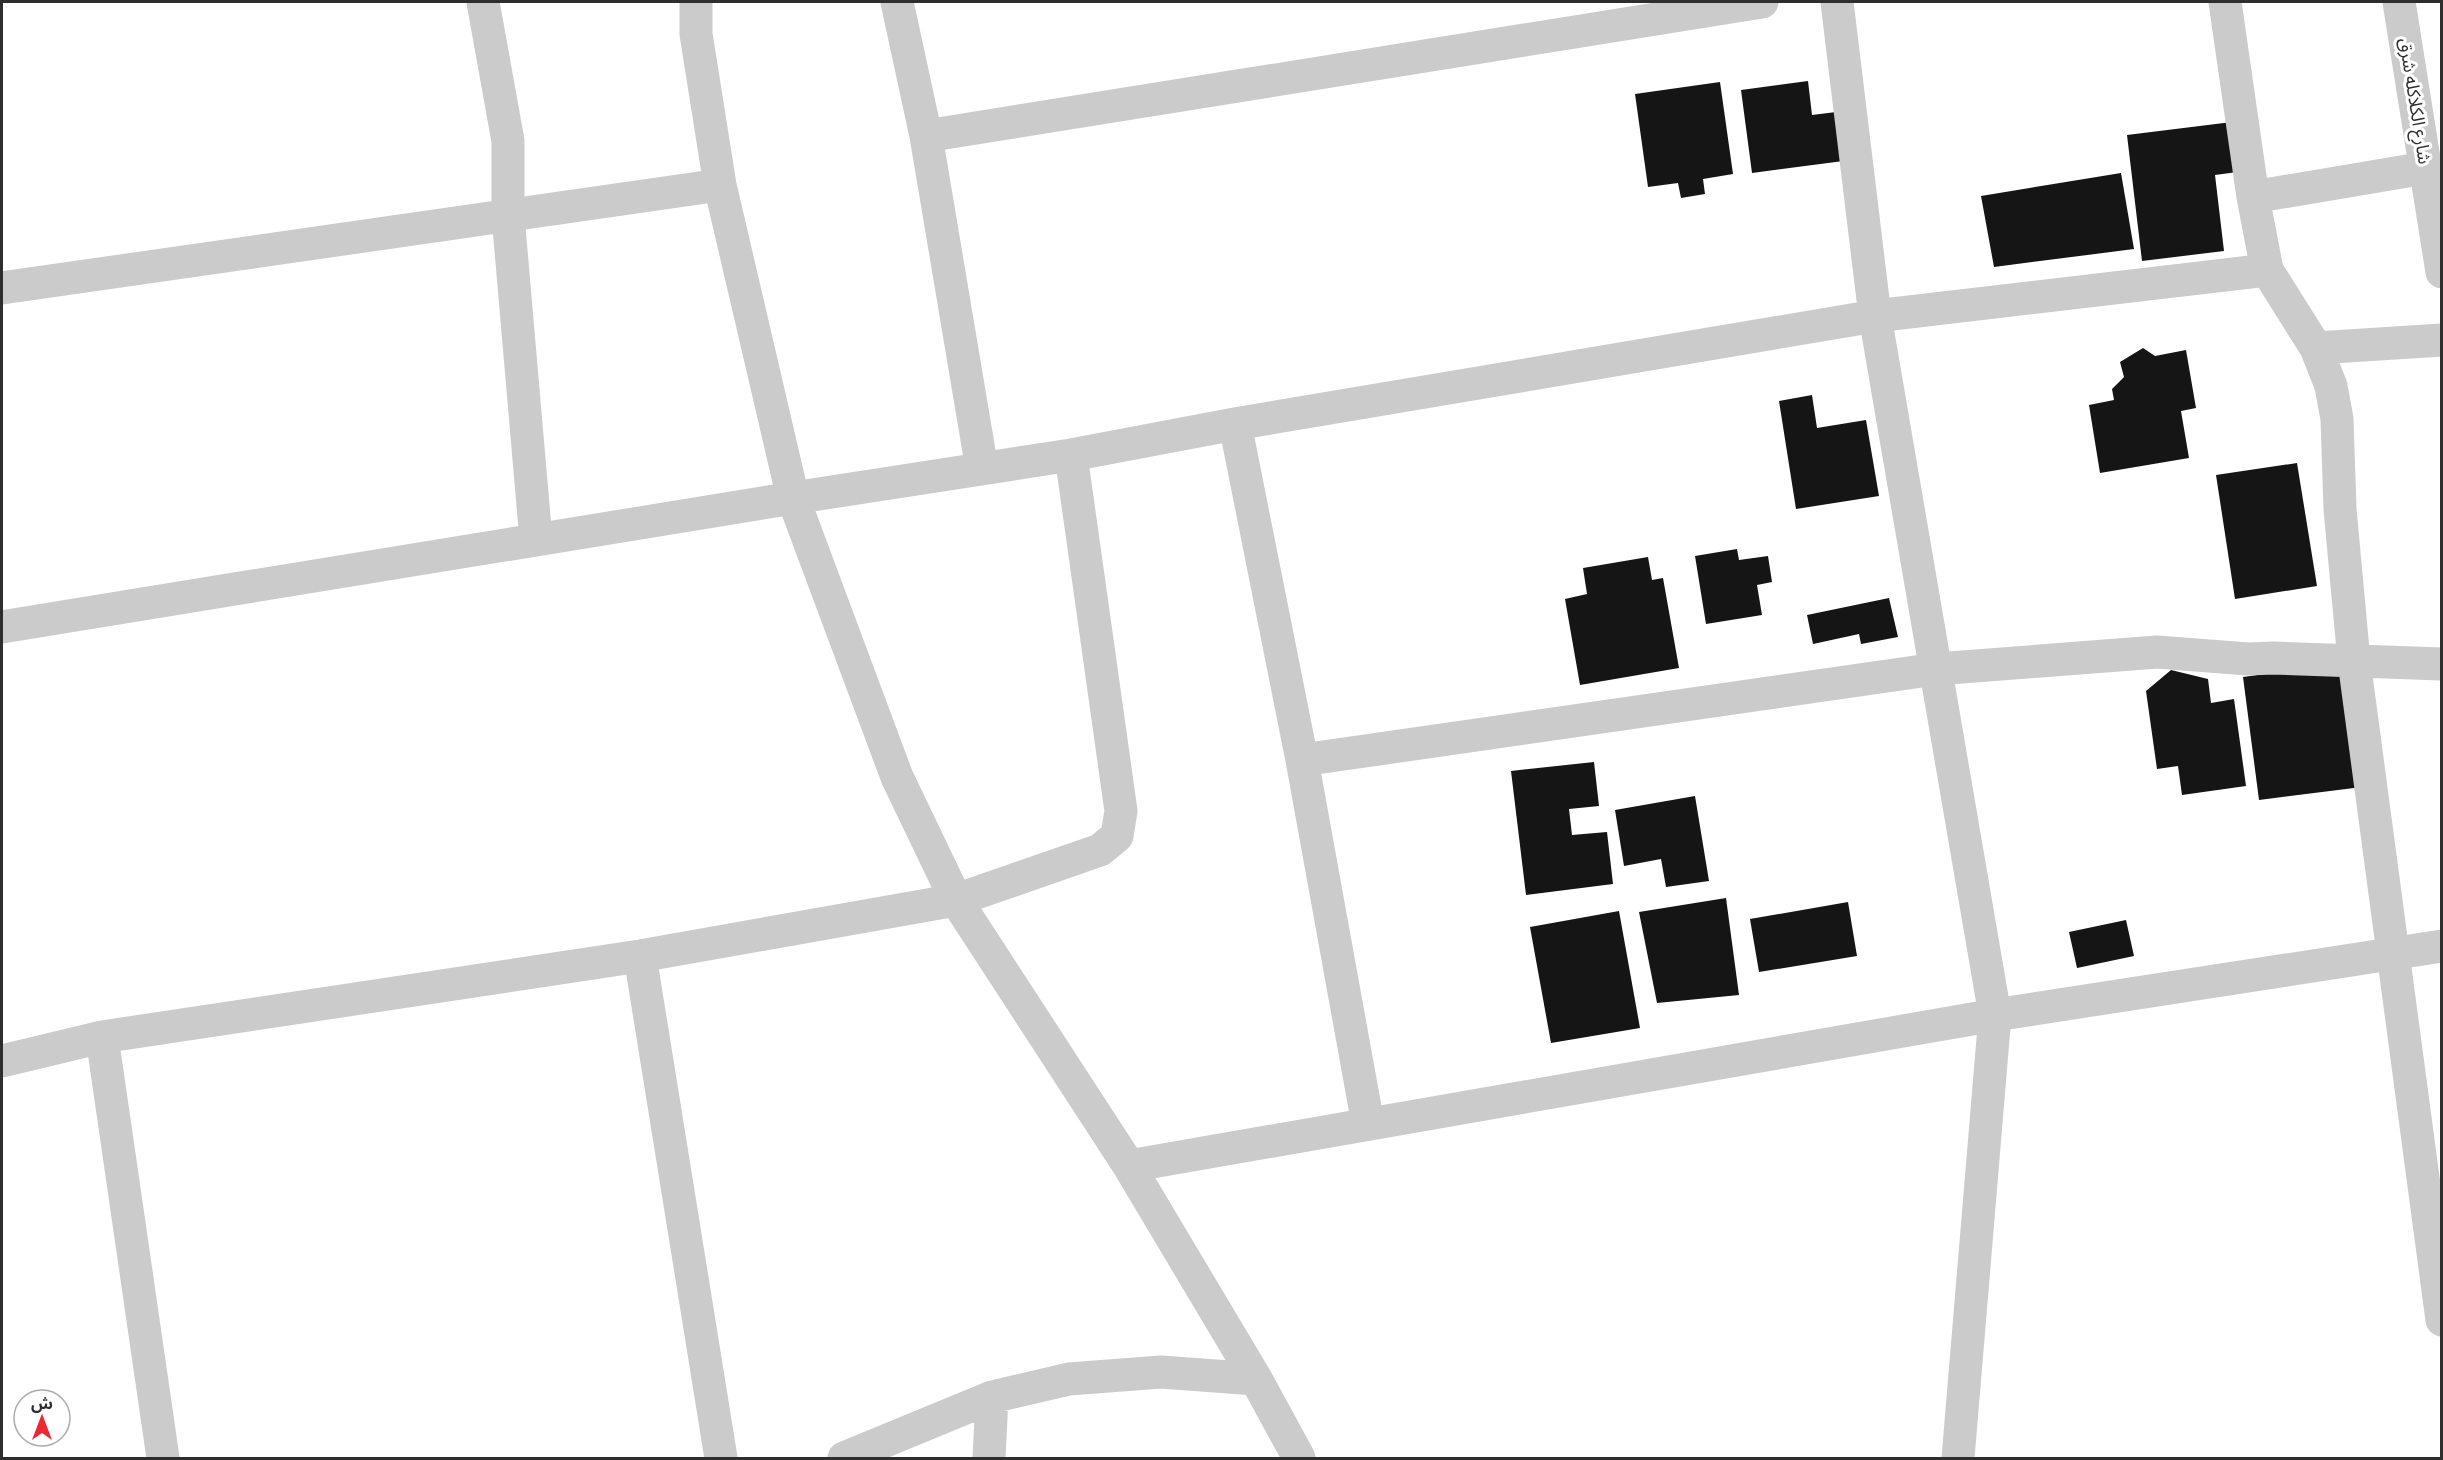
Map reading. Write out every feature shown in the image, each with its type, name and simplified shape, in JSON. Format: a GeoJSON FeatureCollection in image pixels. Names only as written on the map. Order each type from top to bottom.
{"type":"FeatureCollection","features":[{"type":"Feature","properties":{"kind":"street"},"geometry":{"type":"LineString","coordinates":[[483,2],[508,141],[508,216],[536,540]]}},
{"type":"Feature","properties":{"kind":"street"},"geometry":{"type":"LineString","coordinates":[[696,2],[696,34],[720,185],[793,498],[897,777],[956,900],[1129,1166],[1257,1379],[1299,1458]]}},
{"type":"Feature","properties":{"kind":"street"},"geometry":{"type":"LineString","coordinates":[[897,2],[926,136],[982,469]]}},
{"type":"Feature","properties":{"kind":"street"},"geometry":{"type":"LineString","coordinates":[[926,136],[1761,2]]}},
{"type":"Feature","properties":{"kind":"street"},"geometry":{"type":"LineString","coordinates":[[1837,2],[1875,316],[1995,1015],[1959,1458]]}},
{"type":"Feature","properties":{"kind":"street"},"geometry":{"type":"LineString","coordinates":[[2225,2],[2253,197],[2267,270],[2316,348],[2331,386],[2337,419],[2340,509],[2354,661],[2442,1320]]}},
{"type":"Feature","properties":{"kind":"street","name":"شارع الكلاكله شرق"},"geometry":{"type":"LineString","coordinates":[[2399,2],[2442,272]]}},
{"type":"Feature","properties":{"kind":"street"},"geometry":{"type":"LineString","coordinates":[[2253,197],[2425,168]]}},
{"type":"Feature","properties":{"kind":"street"},"geometry":{"type":"LineString","coordinates":[[2,288],[720,185]]}},
{"type":"Feature","properties":{"kind":"street"},"geometry":{"type":"LineString","coordinates":[[2,627],[1071,455],[1235,424],[1875,316],[2267,270]]}},
{"type":"Feature","properties":{"kind":"street"},"geometry":{"type":"LineString","coordinates":[[2316,348],[2442,340]]}},
{"type":"Feature","properties":{"kind":"street"},"geometry":{"type":"LineString","coordinates":[[1235,424],[1302,760],[1368,1124]]}},
{"type":"Feature","properties":{"kind":"street"},"geometry":{"type":"LineString","coordinates":[[2,1061],[102,1037],[640,956],[956,900],[1100,850],[1117,836],[1121,811],[1071,455]]}},
{"type":"Feature","properties":{"kind":"street"},"geometry":{"type":"LineString","coordinates":[[1302,760],[1936,669],[2157,652],[2248,659],[2442,664]]}},
{"type":"Feature","properties":{"kind":"street"},"geometry":{"type":"LineString","coordinates":[[1129,1166],[1995,1015],[2442,946]]}},
{"type":"Feature","properties":{"kind":"street"},"geometry":{"type":"LineString","coordinates":[[640,956],[721,1458]]}},
{"type":"Feature","properties":{"kind":"street"},"geometry":{"type":"LineString","coordinates":[[102,1037],[163,1458]]}},
{"type":"Feature","properties":{"kind":"street"},"geometry":{"type":"LineString","coordinates":[[844,1458],[992,1397],[1069,1379],[1161,1372],[1257,1379]]}},
{"type":"Feature","properties":{"kind":"street"},"geometry":{"type":"LineString","coordinates":[[990,1458],[992,1397]]}},
{"type":"Feature","properties":{"kind":"building"},"geometry":{"type":"Polygon","coordinates":[[[1808,81],[1812,115],[1844,111],[1851,160],[1752,173],[1741,90],[1808,81]]]}},
{"type":"Feature","properties":{"kind":"building"},"geometry":{"type":"Polygon","coordinates":[[[1720,82],[1733,174],[1703,179],[1705,194],[1681,198],[1678,183],[1648,187],[1635,94],[1720,82]]]}},
{"type":"Feature","properties":{"kind":"building"},"geometry":{"type":"Polygon","coordinates":[[[2240,121],[2245,171],[2215,175],[2224,251],[2142,261],[2127,135],[2240,121]]]}},
{"type":"Feature","properties":{"kind":"building"},"geometry":{"type":"Polygon","coordinates":[[[2121,173],[2134,249],[1994,267],[1981,196],[2121,173]]]}},
{"type":"Feature","properties":{"kind":"building"},"geometry":{"type":"Polygon","coordinates":[[[2143,348],[2155,356],[2186,350],[2196,408],[2181,411],[2189,458],[2100,473],[2089,405],[2114,400],[2112,389],[2124,377],[2120,362],[2143,348]]]}},
{"type":"Feature","properties":{"kind":"building"},"geometry":{"type":"Polygon","coordinates":[[[1812,395],[1817,428],[1866,420],[1879,496],[1796,509],[1779,401],[1812,395]]]}},
{"type":"Feature","properties":{"kind":"building"},"geometry":{"type":"Polygon","coordinates":[[[2297,463],[2317,586],[2235,599],[2216,475],[2297,463]]]}},
{"type":"Feature","properties":{"kind":"building"},"geometry":{"type":"Polygon","coordinates":[[[1737,549],[1739,560],[1768,556],[1772,582],[1757,585],[1762,615],[1706,624],[1695,556],[1737,549]]]}},
{"type":"Feature","properties":{"kind":"building"},"geometry":{"type":"Polygon","coordinates":[[[1648,557],[1652,580],[1663,578],[1679,668],[1580,685],[1565,599],[1587,594],[1583,568],[1648,557]]]}},
{"type":"Feature","properties":{"kind":"building"},"geometry":{"type":"Polygon","coordinates":[[[1889,598],[1898,637],[1861,644],[1859,634],[1813,644],[1807,615],[1889,598]]]}},
{"type":"Feature","properties":{"kind":"building"},"geometry":{"type":"Polygon","coordinates":[[[2353,662],[2370,786],[2259,800],[2243,677],[2353,662]]]}},
{"type":"Feature","properties":{"kind":"building"},"geometry":{"type":"Polygon","coordinates":[[[2171,670],[2208,679],[2211,703],[2234,699],[2246,786],[2182,795],[2178,766],[2157,769],[2146,691],[2171,670]]]}},
{"type":"Feature","properties":{"kind":"building"},"geometry":{"type":"Polygon","coordinates":[[[1594,762],[1599,806],[1569,809],[1572,835],[1607,832],[1613,884],[1526,895],[1511,771],[1594,762]]]}},
{"type":"Feature","properties":{"kind":"building"},"geometry":{"type":"Polygon","coordinates":[[[1695,796],[1709,881],[1666,887],[1661,859],[1624,866],[1615,810],[1695,796]]]}},
{"type":"Feature","properties":{"kind":"building"},"geometry":{"type":"Polygon","coordinates":[[[1726,898],[1739,995],[1657,1003],[1639,912],[1726,898]]]}},
{"type":"Feature","properties":{"kind":"building"},"geometry":{"type":"Polygon","coordinates":[[[1848,902],[1857,956],[1759,972],[1750,919],[1848,902]]]}},
{"type":"Feature","properties":{"kind":"building"},"geometry":{"type":"Polygon","coordinates":[[[1619,911],[1640,1028],[1551,1043],[1530,927],[1619,911]]]}},
{"type":"Feature","properties":{"kind":"building"},"geometry":{"type":"Polygon","coordinates":[[[2126,920],[2134,956],[2077,968],[2069,932],[2126,920]]]}}]}
